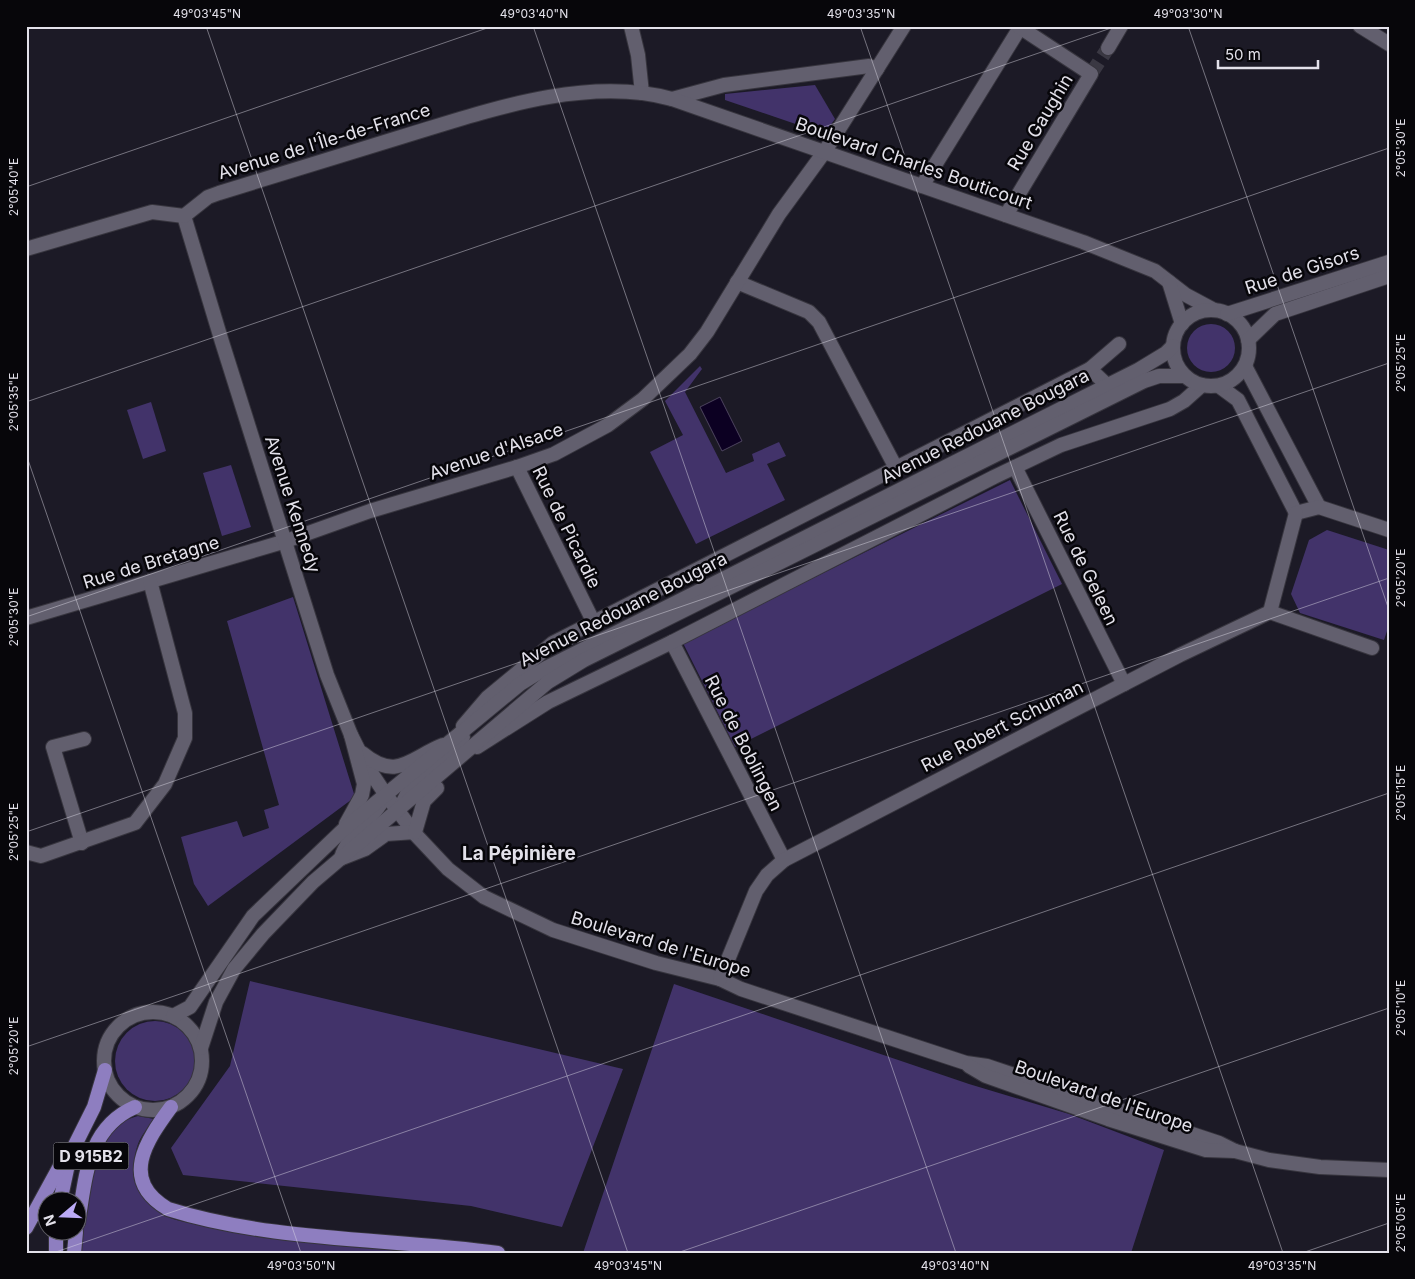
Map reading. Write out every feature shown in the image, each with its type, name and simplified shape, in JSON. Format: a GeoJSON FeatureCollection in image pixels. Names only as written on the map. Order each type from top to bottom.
{"type":"FeatureCollection","features":[{"type":"Feature","properties":{"kind":"main road"},"geometry":{"type":"LineString","coordinates":[[62,1192],[70,1156],[94,1107],[105,1070]]}},
{"type":"Feature","properties":{"kind":"main road","name":"D 915B2"},"geometry":{"type":"LineString","coordinates":[[85,1192],[96,1142],[112,1121],[135,1107]]}},
{"type":"Feature","properties":{"kind":"main road"},"geometry":{"type":"LineString","coordinates":[[171,1107],[145,1146],[141,1163],[142,1177],[148,1191],[157,1202],[168,1209],[267,1231],[446,1246],[498,1253]]}},
{"type":"Feature","properties":{"kind":"main road"},"geometry":{"type":"LineString","coordinates":[[26,1228],[61,1164],[70,1156]]}},
{"type":"Feature","properties":{"kind":"street"},"geometry":{"type":"LineString","coordinates":[[631,26],[638,55],[642,93]]}},
{"type":"Feature","properties":{"kind":"street","name":"Avenue d'Alsace"},"geometry":{"type":"LineString","coordinates":[[286,541],[370,511],[554,454],[608,425],[643,400],[690,354],[708,332],[779,214],[825,151],[904,26]]}},
{"type":"Feature","properties":{"kind":"street"},"geometry":{"type":"LineString","coordinates":[[1108,48],[1121,26]]}},
{"type":"Feature","properties":{"kind":"street"},"geometry":{"type":"LineString","coordinates":[[1360,26],[1389,44]]}},
{"type":"Feature","properties":{"kind":"street"},"geometry":{"type":"LineString","coordinates":[[922,186],[1020,27]]}},
{"type":"Feature","properties":{"kind":"street","name":"Rue Gaughin"},"geometry":{"type":"LineString","coordinates":[[1006,215],[1091,74],[1020,27]]}},
{"type":"Feature","properties":{"kind":"street"},"geometry":{"type":"LineString","coordinates":[[672,99],[724,85],[869,66],[876,69]]}},
{"type":"Feature","properties":{"kind":"street","name":"Avenue de l'Île-de-France"},"geometry":{"type":"LineString","coordinates":[[184,216],[208,197],[219,193],[498,108],[553,96],[628,91],[642,93]]}},
{"type":"Feature","properties":{"kind":"street","name":"Boulevard Charles Bouticourt"},"geometry":{"type":"LineString","coordinates":[[642,93],[672,99],[825,151],[1006,215],[1155,271],[1169,282],[1220,312]]}},
{"type":"Feature","properties":{"kind":"street"},"geometry":{"type":"LineString","coordinates":[[26,249],[152,212],[184,216]]}},
{"type":"Feature","properties":{"kind":"street","name":"Avenue Kennedy"},"geometry":{"type":"LineString","coordinates":[[184,216],[326,675],[351,735],[386,795]]}},
{"type":"Feature","properties":{"kind":"street","name":"Rue de Gisors"},"geometry":{"type":"LineString","coordinates":[[1220,312],[1389,262]]}},
{"type":"Feature","properties":{"kind":"street","name":"Rue de Gisors"},"geometry":{"type":"LineString","coordinates":[[1248,340],[1275,314],[1389,276]]}},
{"type":"Feature","properties":{"kind":"street"},"geometry":{"type":"LineString","coordinates":[[737,282],[808,312],[819,322],[896,468]]}},
{"type":"Feature","properties":{"kind":"street"},"geometry":{"type":"LineString","coordinates":[[1169,282],[1182,324]]}},
{"type":"Feature","properties":{"kind":"street"},"geometry":{"type":"LineString","coordinates":[[1219,386],[1238,375],[1245,366],[1249,352],[1248,340],[1240,325],[1220,312],[1202,312],[1191,316],[1182,324],[1173,346],[1176,362],[1185,376],[1202,385],[1219,386],[1238,400],[1296,513],[1270,612],[1372,648]]}},
{"type":"Feature","properties":{"kind":"street","name":"Avenue Redouane Bougara"},"geometry":{"type":"LineString","coordinates":[[593,621],[1090,369],[1119,344]]}},
{"type":"Feature","properties":{"kind":"street","name":"Avenue Redouane Bougara"},"geometry":{"type":"LineString","coordinates":[[174,1016],[190,1007],[254,916],[344,829],[520,684],[546,668],[1154,361],[1173,346]]}},
{"type":"Feature","properties":{"kind":"street"},"geometry":{"type":"LineString","coordinates":[[1245,366],[1319,507]]}},
{"type":"Feature","properties":{"kind":"street"},"geometry":{"type":"LineString","coordinates":[[1090,369],[1107,385]]}},
{"type":"Feature","properties":{"kind":"street","name":"Avenue Redouane Bougara"},"geometry":{"type":"LineString","coordinates":[[200,1048],[216,1002],[234,970],[263,934],[313,882],[548,682],[584,660],[1144,381],[1159,376],[1185,376]]}},
{"type":"Feature","properties":{"kind":"street","name":"Avenue Redouane Bougara"},"geometry":{"type":"LineString","coordinates":[[459,757],[548,702],[672,642],[1015,468],[1061,445],[1170,409],[1184,401],[1202,385]]}},
{"type":"Feature","properties":{"kind":"street","name":"Rue de Picardie"},"geometry":{"type":"LineString","coordinates":[[517,467],[593,621]]}},
{"type":"Feature","properties":{"kind":"street","name":"Rue de Geleen"},"geometry":{"type":"LineString","coordinates":[[1015,468],[1124,684]]}},
{"type":"Feature","properties":{"kind":"street"},"geometry":{"type":"LineString","coordinates":[[1296,513],[1319,507],[1389,530]]}},
{"type":"Feature","properties":{"kind":"street","name":"Rue de Bretagne"},"geometry":{"type":"LineString","coordinates":[[26,618],[286,541]]}},
{"type":"Feature","properties":{"kind":"street"},"geometry":{"type":"LineString","coordinates":[[26,852],[41,856],[135,823],[165,784],[185,738],[185,713],[150,581]]}},
{"type":"Feature","properties":{"kind":"street","name":"Rue Robert Schuman"},"geometry":{"type":"LineString","coordinates":[[720,979],[756,891],[768,875],[784,860],[1124,684],[1270,612]]}},
{"type":"Feature","properties":{"kind":"street"},"geometry":{"type":"LineString","coordinates":[[360,752],[372,761],[397,768],[425,752],[449,743],[487,698],[552,643],[593,621]]}},
{"type":"Feature","properties":{"kind":"street","name":"Rue de Boblingen"},"geometry":{"type":"LineString","coordinates":[[672,642],[784,860]]}},
{"type":"Feature","properties":{"kind":"street"},"geometry":{"type":"LineString","coordinates":[[398,810],[412,786],[450,751],[476,722]]}},
{"type":"Feature","properties":{"kind":"street"},"geometry":{"type":"LineString","coordinates":[[344,829],[362,795],[364,784],[351,735]]}},
{"type":"Feature","properties":{"kind":"street"},"geometry":{"type":"LineString","coordinates":[[82,843],[53,747],[84,739]]}},
{"type":"Feature","properties":{"kind":"street"},"geometry":{"type":"LineString","coordinates":[[342,858],[365,849],[386,834],[415,832],[424,801],[451,774],[459,757]]}},
{"type":"Feature","properties":{"kind":"street"},"geometry":{"type":"LineString","coordinates":[[342,858],[345,846],[378,811],[386,795]]}},
{"type":"Feature","properties":{"kind":"street","name":"Boulevard de l'Europe"},"geometry":{"type":"LineString","coordinates":[[386,795],[415,832],[448,869],[484,898],[553,930],[656,963],[720,979],[741,989],[966,1063],[986,1076],[1108,1119],[1206,1150],[1234,1152],[1269,1160],[1320,1167],[1389,1170]]}},
{"type":"Feature","properties":{"kind":"street"},"geometry":{"type":"LineString","coordinates":[[153,1012],[174,1016],[191,1029],[200,1048],[202,1066],[197,1084],[186,1098],[171,1107],[153,1110],[135,1107],[115,1092],[105,1070],[104,1056],[108,1042],[115,1030],[126,1020],[138,1014],[153,1012]]}},
{"type":"Feature","properties":{"kind":"shaded area"},"geometry":{"type":"Polygon","coordinates":[[[815,85],[835,119],[827,130],[819,132],[725,100],[725,94],[815,85]]]}},
{"type":"Feature","properties":{"kind":"shaded area"},"geometry":{"type":"Polygon","coordinates":[[[1211,324],[1220,326],[1228,331],[1233,339],[1235,348],[1233,357],[1228,365],[1220,370],[1211,372],[1202,370],[1194,365],[1189,357],[1187,348],[1189,339],[1194,331],[1202,326],[1211,324]]]}},
{"type":"Feature","properties":{"kind":"shaded area"},"geometry":{"type":"Polygon","coordinates":[[[700,366],[702,369],[685,392],[726,473],[754,461],[752,454],[779,442],[786,456],[767,464],[785,500],[696,544],[650,452],[683,435],[665,401],[700,366]]]}},
{"type":"Feature","properties":{"kind":"shaded area"},"geometry":{"type":"Polygon","coordinates":[[[720,397],[742,441],[722,451],[700,407],[720,397]]]}},
{"type":"Feature","properties":{"kind":"shaded area"},"geometry":{"type":"Polygon","coordinates":[[[151,402],[166,451],[143,459],[127,410],[151,402]]]}},
{"type":"Feature","properties":{"kind":"shaded area"},"geometry":{"type":"Polygon","coordinates":[[[231,465],[251,527],[222,536],[203,473],[231,465]]]}},
{"type":"Feature","properties":{"kind":"shaded area"},"geometry":{"type":"Polygon","coordinates":[[[1010,480],[1062,584],[735,747],[683,643],[1010,480]]]}},
{"type":"Feature","properties":{"kind":"shaded area"},"geometry":{"type":"Polygon","coordinates":[[[1327,530],[1389,550],[1389,625],[1384,640],[1300,613],[1291,594],[1309,540],[1327,530]]]}},
{"type":"Feature","properties":{"kind":"shaded area"},"geometry":{"type":"Polygon","coordinates":[[[293,597],[355,797],[208,906],[194,884],[181,837],[237,821],[243,837],[269,828],[264,810],[279,805],[227,621],[293,597]]]}},
{"type":"Feature","properties":{"kind":"shaded area"},"geometry":{"type":"Polygon","coordinates":[[[250,981],[623,1069],[562,1227],[471,1206],[183,1175],[171,1148],[230,1066],[250,981]]]}},
{"type":"Feature","properties":{"kind":"shaded area"},"geometry":{"type":"Polygon","coordinates":[[[674,984],[969,1084],[1069,1114],[1164,1150],[1131,1253],[583,1253],[674,984]]]}},
{"type":"Feature","properties":{"kind":"shaded area"},"geometry":{"type":"Polygon","coordinates":[[[155,1021],[177,1028],[183,1033],[194,1053],[195,1061],[188,1083],[183,1089],[163,1100],[155,1101],[133,1094],[127,1089],[116,1069],[115,1061],[122,1039],[127,1033],[147,1022],[155,1021]]]}},
{"type":"Feature","properties":{"kind":"shaded area"},"geometry":{"type":"Polygon","coordinates":[[[138,1116],[154,1119],[138,1144],[135,1154],[136,1175],[144,1194],[151,1203],[170,1218],[262,1237],[318,1244],[429,1253],[82,1253],[81,1242],[88,1242],[88,1192],[95,1166],[108,1135],[116,1125],[138,1116]]]}},
{"type":"Feature","properties":{"kind":"tunnel"},"geometry":{"type":"LineString","coordinates":[[1091,74],[1108,48]]}},
{"type":"Feature","properties":{"kind":"district","name":"La Pépinière"},"geometry":{"type":"Point","coordinates":[519,853]}}]}
